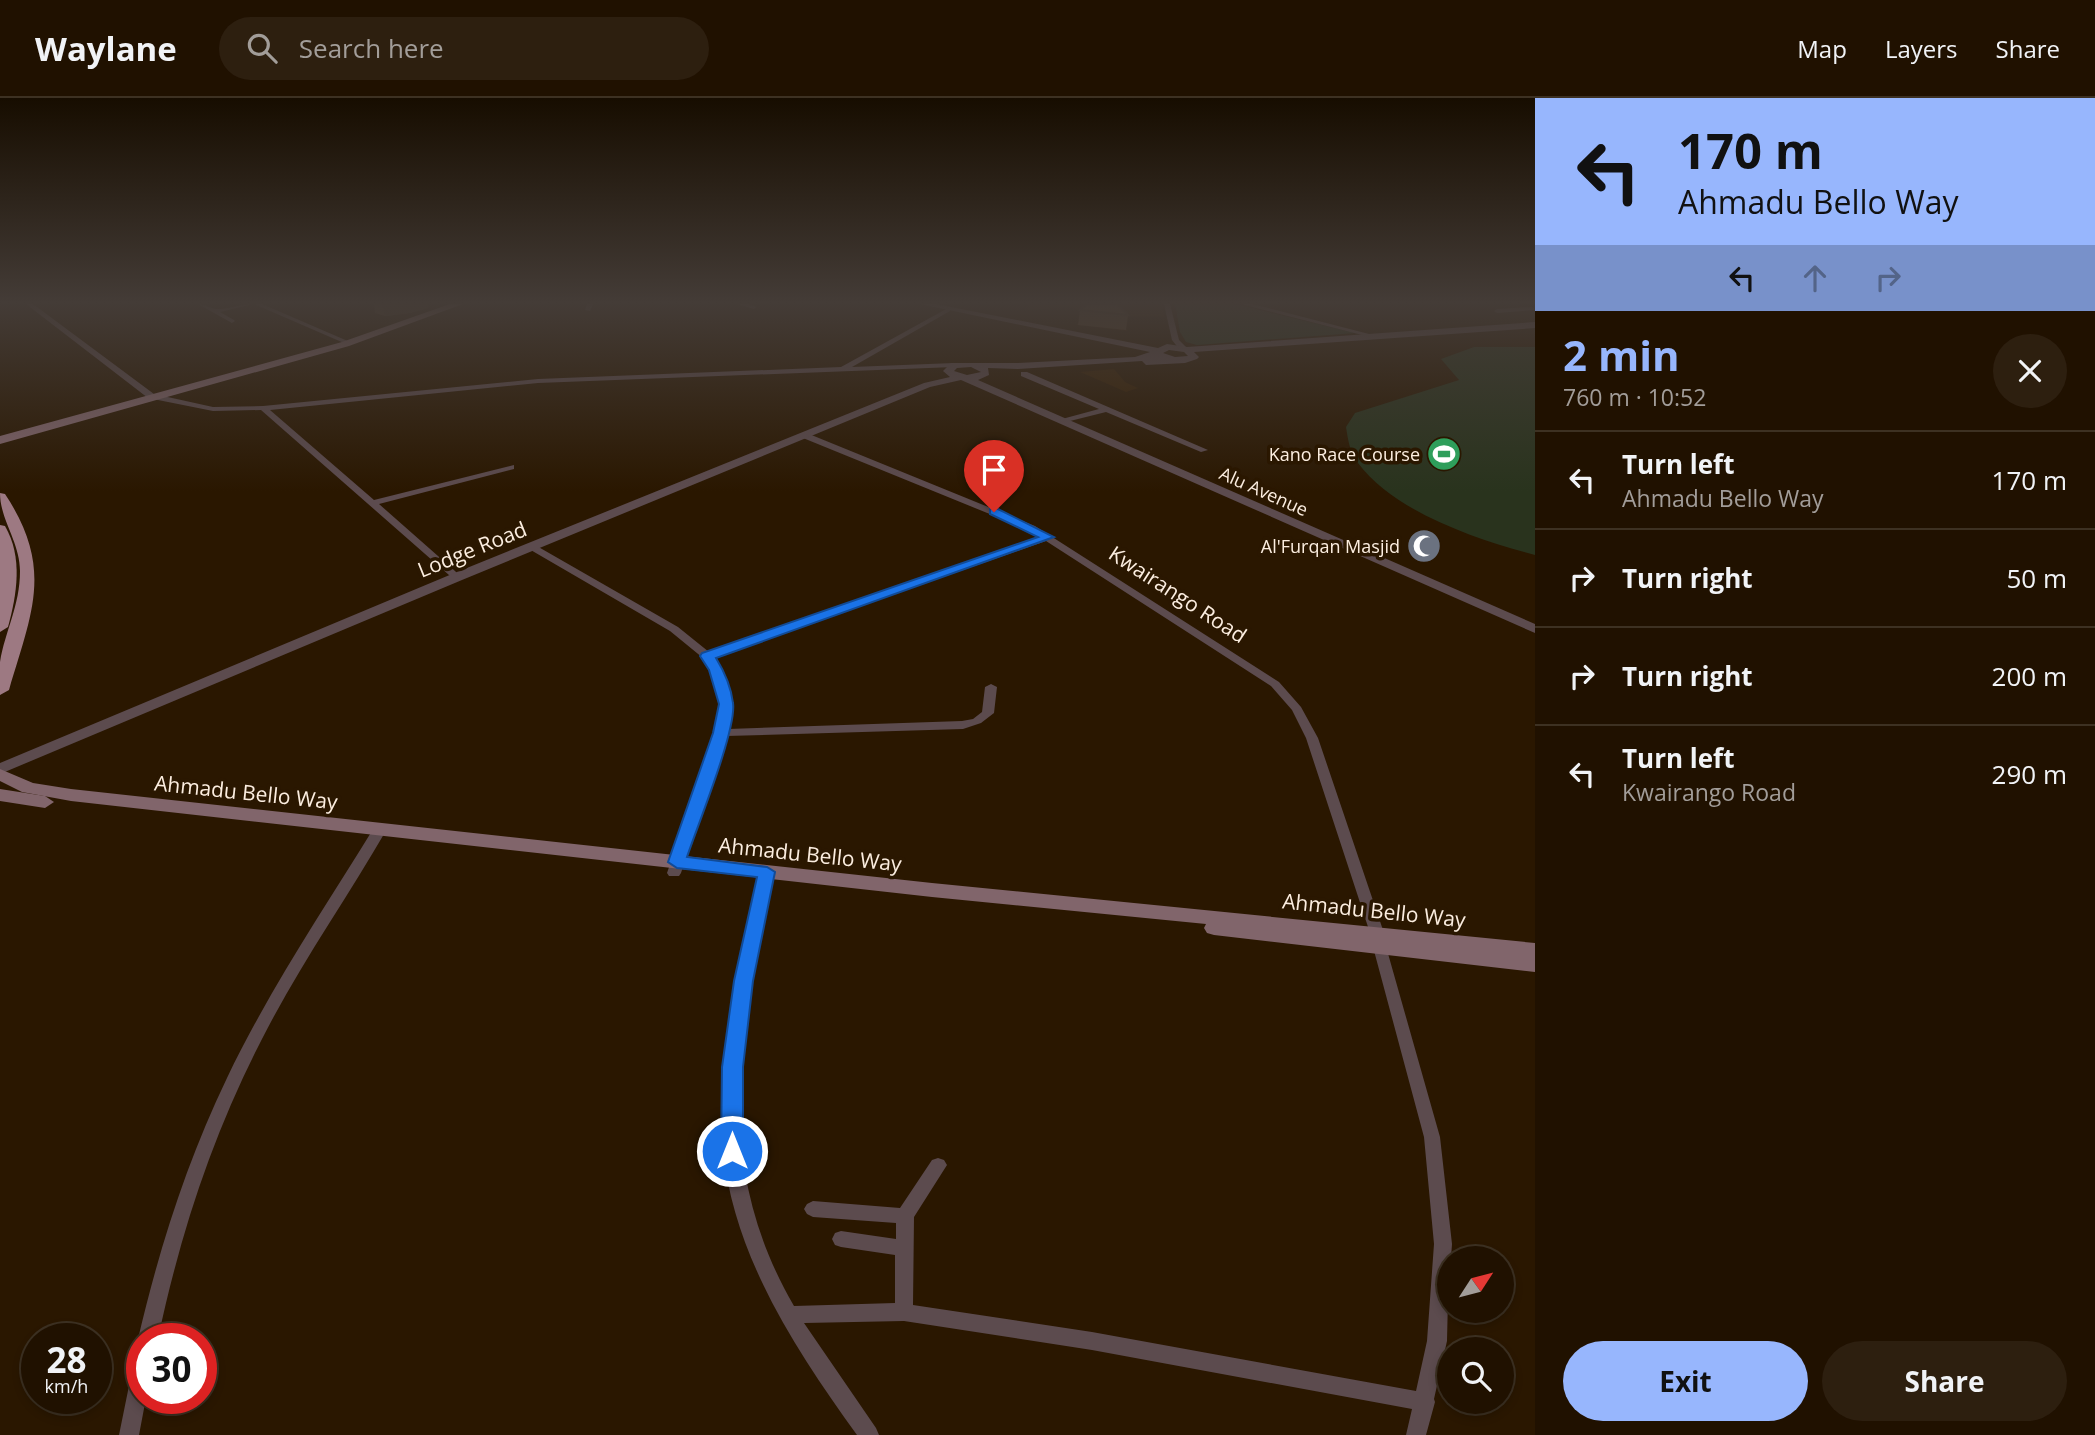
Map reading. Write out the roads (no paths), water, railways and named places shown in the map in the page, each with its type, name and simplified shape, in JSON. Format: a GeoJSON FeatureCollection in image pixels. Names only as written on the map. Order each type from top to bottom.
{"type":"FeatureCollection","features":[{"type":"Feature","properties":{"kind":"main road"},"geometry":{"type":"LineString","coordinates":[[154,397],[261,366]]}},
{"type":"Feature","properties":{"kind":"main road"},"geometry":{"type":"LineString","coordinates":[[0,439],[267,366]]}},
{"type":"Feature","properties":{"kind":"main road"},"geometry":{"type":"LineString","coordinates":[[0,498],[23,534],[29,570],[27,597],[0,690]]}},
{"type":"Feature","properties":{"kind":"main road"},"geometry":{"type":"LineString","coordinates":[[0,529],[9,552],[10,568],[9,589],[0,627]]}},
{"type":"Feature","properties":{"kind":"main road","name":"Ahmadu Bello Way"},"geometry":{"type":"LineString","coordinates":[[0,774],[28,788],[46,792],[278,823]]}},
{"type":"Feature","properties":{"kind":"main road","name":"Ahmadu Bello Way"},"geometry":{"type":"LineString","coordinates":[[0,796],[1378,940],[1535,950]]}},
{"type":"Feature","properties":{"kind":"main road","name":"Ahmadu Bello Way"},"geometry":{"type":"LineString","coordinates":[[1378,940],[1535,964]]}},
{"type":"Feature","properties":{"kind":"street"},"geometry":{"type":"LineString","coordinates":[[113,366],[154,397],[213,409],[263,408],[538,381],[751,371],[950,369]]}},
{"type":"Feature","properties":{"kind":"street"},"geometry":{"type":"LineString","coordinates":[[828,371],[843,366]]}},
{"type":"Feature","properties":{"kind":"street","name":"Lodge Road"},"geometry":{"type":"LineString","coordinates":[[0,756],[71,732],[452,573],[961,366]]}},
{"type":"Feature","properties":{"kind":"street"},"geometry":{"type":"LineString","coordinates":[[973,378],[986,370],[977,366]]}},
{"type":"Feature","properties":{"kind":"street","name":"Lodge Road"},"geometry":{"type":"LineString","coordinates":[[0,769],[927,385],[1052,366]]}},
{"type":"Feature","properties":{"kind":"street","name":"Alu Avenue"},"geometry":{"type":"LineString","coordinates":[[950,369],[1535,629]]}},
{"type":"Feature","properties":{"kind":"street"},"geometry":{"type":"LineString","coordinates":[[1024,374],[1204,450]]}},
{"type":"Feature","properties":{"kind":"street"},"geometry":{"type":"LineString","coordinates":[[263,408],[452,573]]}},
{"type":"Feature","properties":{"kind":"street"},"geometry":{"type":"LineString","coordinates":[[1065,421],[1107,409]]}},
{"type":"Feature","properties":{"kind":"street","name":"Kwairango Road"},"geometry":{"type":"LineString","coordinates":[[806,436],[1017,521],[1048,537],[1255,670],[1286,695],[1297,709],[1312,738],[1378,940],[1432,1137],[1442,1231],[1437,1341],[1416,1435]]}},
{"type":"Feature","properties":{"kind":"street"},"geometry":{"type":"LineString","coordinates":[[373,503],[511,467]]}},
{"type":"Feature","properties":{"kind":"street"},"geometry":{"type":"LineString","coordinates":[[707,656],[1048,537]]}},
{"type":"Feature","properties":{"kind":"street"},"geometry":{"type":"LineString","coordinates":[[531,547],[674,629],[707,656],[717,670],[726,704],[721,733],[675,867]]}},
{"type":"Feature","properties":{"kind":"street"},"geometry":{"type":"LineString","coordinates":[[721,733],[962,724],[977,721],[988,713],[991,687]]}},
{"type":"Feature","properties":{"kind":"street"},"geometry":{"type":"LineString","coordinates":[[151,1323],[160,1281],[200,1157],[276,998],[377,834]]}},
{"type":"Feature","properties":{"kind":"street"},"geometry":{"type":"LineString","coordinates":[[766,878],[743,981],[732,1067],[732,1151],[748,1225],[761,1263],[830,1381],[869,1435]]}},
{"type":"Feature","properties":{"kind":"street"},"geometry":{"type":"LineString","coordinates":[[904,1312],[905,1216],[938,1165]]}},
{"type":"Feature","properties":{"kind":"street"},"geometry":{"type":"LineString","coordinates":[[813,1209],[905,1216]]}},
{"type":"Feature","properties":{"kind":"street"},"geometry":{"type":"LineString","coordinates":[[841,1239],[904,1248]]}},
{"type":"Feature","properties":{"kind":"street"},"geometry":{"type":"LineString","coordinates":[[790,1315],[904,1312],[1105,1343],[1424,1402]]}},
{"type":"Feature","properties":{"kind":"street"},"geometry":{"type":"LineString","coordinates":[[129,1435],[133,1414]]}},
{"type":"Feature","properties":{"kind":"place","name":"Kano Race Course"},"geometry":{"type":"Point","coordinates":[1444,454]}},
{"type":"Feature","properties":{"kind":"place","name":"Al'Furqan Masjid"},"geometry":{"type":"Point","coordinates":[1424,546]}}]}
